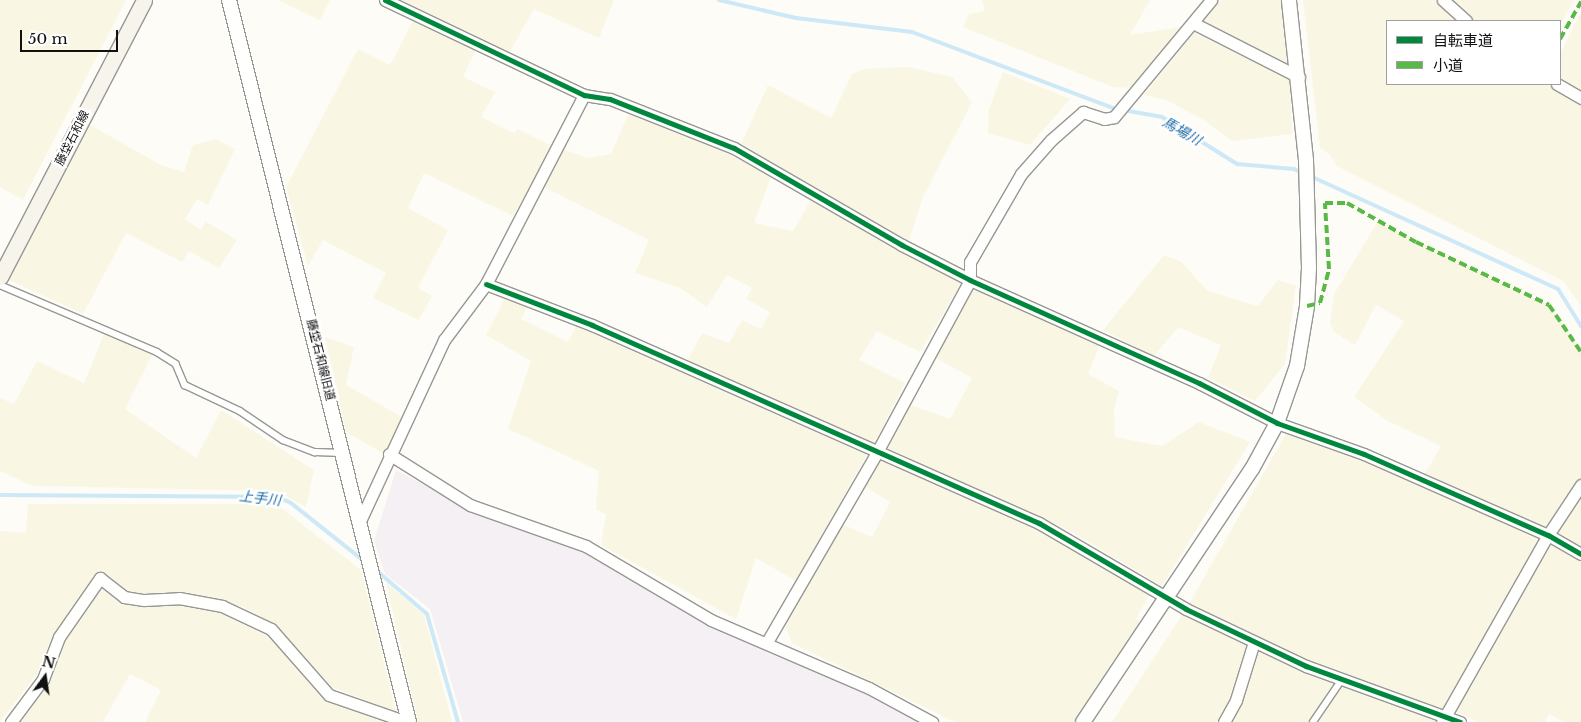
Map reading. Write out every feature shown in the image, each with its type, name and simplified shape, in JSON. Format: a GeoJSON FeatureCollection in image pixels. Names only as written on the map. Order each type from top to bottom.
{"type":"FeatureCollection","features":[{"type":"Feature","properties":{"kind":"main road","name":"藤垈石和線"},"geometry":{"type":"LineString","coordinates":[[0,277],[144,0]]}},
{"type":"Feature","properties":{"kind":"street","name":"藤垈石和線旧道"},"geometry":{"type":"LineString","coordinates":[[228,0],[344,452],[408,722]]}},
{"type":"Feature","properties":{"kind":"street"},"geometry":{"type":"LineString","coordinates":[[385,0],[584,95],[610,99],[734,148],[902,245],[970,280],[1199,383],[1277,423],[1364,454],[1548,534],[1581,554]]}},
{"type":"Feature","properties":{"kind":"street"},"geometry":{"type":"LineString","coordinates":[[767,642],[877,452],[970,280],[970,262],[1021,174],[1051,140],[1083,112],[1104,119],[1114,117],[1211,0]]}},
{"type":"Feature","properties":{"kind":"street"},"geometry":{"type":"LineString","coordinates":[[1083,722],[1252,469],[1277,423],[1296,366],[1307,306],[1307,186],[1299,76],[1289,0]]}},
{"type":"Feature","properties":{"kind":"street"},"geometry":{"type":"LineString","coordinates":[[1443,0],[1465,20]]}},
{"type":"Feature","properties":{"kind":"street"},"geometry":{"type":"LineString","coordinates":[[1193,23],[1299,76]]}},
{"type":"Feature","properties":{"kind":"street"},"geometry":{"type":"LineString","coordinates":[[1559,85],[1581,98]]}},
{"type":"Feature","properties":{"kind":"street"},"geometry":{"type":"LineString","coordinates":[[360,521],[389,454],[444,340],[486,284],[584,95]]}},
{"type":"Feature","properties":{"kind":"street"},"geometry":{"type":"LineString","coordinates":[[486,284],[592,324],[877,452],[1039,522],[1167,598],[1254,642],[1341,681],[1444,719],[1460,722]]}},
{"type":"Feature","properties":{"kind":"street"},"geometry":{"type":"LineString","coordinates":[[389,454],[470,505],[586,546],[711,620],[767,642],[869,688],[932,722]]}},
{"type":"Feature","properties":{"kind":"street"},"geometry":{"type":"LineString","coordinates":[[1444,719],[1548,534],[1581,485]]}},
{"type":"Feature","properties":{"kind":"street"},"geometry":{"type":"LineString","coordinates":[[11,722],[43,679],[59,637],[100,578],[124,596],[144,600],[179,598],[222,606],[271,629],[329,695],[408,722]]}},
{"type":"Feature","properties":{"kind":"street"},"geometry":{"type":"LineString","coordinates":[[1224,722],[1236,699],[1254,642]]}},
{"type":"Feature","properties":{"kind":"lane"},"geometry":{"type":"LineString","coordinates":[[0,285],[157,352],[176,364],[185,385],[240,410],[283,440],[315,452],[333,455],[344,452]]}},
{"type":"Feature","properties":{"kind":"lane"},"geometry":{"type":"LineString","coordinates":[[1313,722],[1341,681]]}},
{"type":"Feature","properties":{"kind":"shaded area"},"geometry":{"type":"Polygon","coordinates":[[[0,0],[126,0],[23,200],[0,187],[0,0]]]}},
{"type":"Feature","properties":{"kind":"shaded area"},"geometry":{"type":"Polygon","coordinates":[[[278,0],[330,0],[320,20],[278,0]]]}},
{"type":"Feature","properties":{"kind":"shaded area"},"geometry":{"type":"Polygon","coordinates":[[[393,0],[614,0],[599,38],[534,9],[509,53],[393,0]]]}},
{"type":"Feature","properties":{"kind":"shaded area"},"geometry":{"type":"Polygon","coordinates":[[[982,0],[1150,0],[1130,35],[1181,27],[1130,88],[1113,87],[963,27],[969,14],[985,11],[982,0]]]}},
{"type":"Feature","properties":{"kind":"shaded area"},"geometry":{"type":"Polygon","coordinates":[[[1221,0],[1282,0],[1289,65],[1202,21],[1221,0]]]}},
{"type":"Feature","properties":{"kind":"shaded area"},"geometry":{"type":"Polygon","coordinates":[[[1303,0],[1435,0],[1458,20],[1386,20],[1386,85],[1547,85],[1581,106],[1581,306],[1563,281],[1337,166],[1330,155],[1320,148],[1303,0]]]}},
{"type":"Feature","properties":{"kind":"shaded area"},"geometry":{"type":"Polygon","coordinates":[[[1451,0],[1574,0],[1561,23],[1561,20],[1473,20],[1451,0]]]}},
{"type":"Feature","properties":{"kind":"shaded area"},"geometry":{"type":"Polygon","coordinates":[[[1581,12],[1581,91],[1561,80],[1561,52],[1581,12]]]}},
{"type":"Feature","properties":{"kind":"shaded area"},"geometry":{"type":"Polygon","coordinates":[[[414,19],[477,48],[463,77],[495,92],[481,117],[514,133],[517,129],[552,146],[513,216],[424,173],[408,208],[448,230],[418,288],[432,296],[419,320],[373,298],[386,273],[323,240],[308,266],[286,187],[358,49],[390,65],[414,19]]]}},
{"type":"Feature","properties":{"kind":"shaded area"},"geometry":{"type":"Polygon","coordinates":[[[1194,33],[1290,79],[1292,134],[1232,141],[1202,119],[1166,100],[1144,95],[1194,33]]]}},
{"type":"Feature","properties":{"kind":"shaded area"},"geometry":{"type":"Polygon","coordinates":[[[908,67],[952,77],[972,102],[922,199],[909,241],[741,144],[768,85],[831,118],[852,74],[864,69],[908,67]]]}},
{"type":"Feature","properties":{"kind":"shaded area"},"geometry":{"type":"Polygon","coordinates":[[[1003,72],[1070,99],[1030,145],[988,133],[989,109],[1003,72]]]}},
{"type":"Feature","properties":{"kind":"shaded area"},"geometry":{"type":"Polygon","coordinates":[[[629,113],[716,148],[771,176],[754,223],[793,231],[812,198],[962,282],[920,352],[877,331],[859,360],[905,383],[874,444],[687,361],[702,333],[729,343],[742,320],[761,329],[770,312],[746,299],[752,288],[727,275],[707,307],[680,288],[635,273],[649,240],[544,187],[563,149],[588,158],[611,154],[629,113]]]}},
{"type":"Feature","properties":{"kind":"shaded area"},"geometry":{"type":"Polygon","coordinates":[[[90,125],[161,165],[184,172],[193,145],[215,139],[235,149],[208,205],[197,199],[185,219],[201,230],[205,221],[237,240],[219,268],[189,251],[182,262],[126,233],[83,314],[9,280],[90,125]]]}},
{"type":"Feature","properties":{"kind":"shaded area"},"geometry":{"type":"Polygon","coordinates":[[[1378,221],[1549,305],[1581,352],[1581,554],[1549,535],[1445,715],[1460,722],[1112,722],[1186,609],[1290,427],[1421,481],[1441,446],[1388,421],[1354,397],[1404,321],[1376,305],[1355,345],[1334,332],[1330,323],[1334,294],[1378,221]]]}},
{"type":"Feature","properties":{"kind":"shaded area"},"geometry":{"type":"Polygon","coordinates":[[[1164,255],[1180,261],[1208,291],[1258,306],[1278,280],[1296,286],[1285,364],[1255,401],[1208,378],[1221,345],[1178,327],[1154,356],[1103,330],[1164,255]]]}},
{"type":"Feature","properties":{"kind":"shaded area"},"geometry":{"type":"Polygon","coordinates":[[[971,288],[1101,343],[1088,374],[1119,391],[1114,409],[1115,437],[1162,446],[1199,422],[1250,442],[1162,586],[1070,531],[887,448],[908,404],[950,419],[972,378],[934,357],[971,288]]]}},
{"type":"Feature","properties":{"kind":"shaded area"},"geometry":{"type":"Polygon","coordinates":[[[506,296],[528,306],[521,319],[568,342],[576,326],[867,455],[796,581],[756,558],[736,619],[601,545],[606,514],[596,510],[599,471],[508,429],[531,361],[486,335],[506,296]]]}},
{"type":"Feature","properties":{"kind":"shaded area"},"geometry":{"type":"Polygon","coordinates":[[[105,332],[153,353],[125,409],[196,458],[221,410],[314,470],[306,507],[276,491],[33,486],[0,471],[0,398],[14,404],[37,361],[84,383],[105,332]]]}},
{"type":"Feature","properties":{"kind":"shaded area"},"geometry":{"type":"Polygon","coordinates":[[[325,337],[354,347],[346,385],[402,417],[384,454],[346,432],[325,337]]]}},
{"type":"Feature","properties":{"kind":"shaded area"},"geometry":{"type":"Polygon","coordinates":[[[878,460],[1040,528],[1150,593],[1136,619],[1143,623],[1075,722],[955,722],[792,643],[785,624],[842,524],[872,537],[890,502],[864,486],[878,460]]]}},
{"type":"Feature","properties":{"kind":"shaded area"},"geometry":{"type":"Polygon","coordinates":[[[396,470],[475,512],[585,553],[688,613],[768,653],[871,694],[922,722],[463,722],[430,609],[385,574],[374,541],[396,470]]]}},
{"type":"Feature","properties":{"kind":"shaded area"},"geometry":{"type":"Polygon","coordinates":[[[28,504],[276,504],[361,570],[396,712],[332,687],[272,623],[244,607],[176,593],[131,594],[108,576],[95,574],[51,642],[37,674],[0,722],[0,531],[26,533],[28,504]]]}},
{"type":"Feature","properties":{"kind":"shaded area"},"geometry":{"type":"Polygon","coordinates":[[[1550,542],[1581,559],[1581,722],[1563,722],[1549,714],[1545,722],[1478,722],[1454,711],[1550,542]]]}},
{"type":"Feature","properties":{"kind":"shaded area"},"geometry":{"type":"Polygon","coordinates":[[[386,582],[424,615],[452,722],[418,722],[386,582]]]}},
{"type":"Feature","properties":{"kind":"shaded area"},"geometry":{"type":"Polygon","coordinates":[[[99,590],[107,591],[122,602],[135,606],[185,606],[216,611],[270,637],[316,691],[330,702],[385,722],[145,722],[161,690],[130,674],[103,722],[19,722],[50,674],[61,648],[99,590]]]}},
{"type":"Feature","properties":{"kind":"waterway","name":"馬場川"},"geometry":{"type":"LineString","coordinates":[[719,0],[796,18],[912,32],[1116,109]]}},
{"type":"Feature","properties":{"kind":"waterway","name":"馬場川"},"geometry":{"type":"LineString","coordinates":[[1123,110],[1162,117],[1237,164],[1294,169],[1304,174]]}},
{"type":"Feature","properties":{"kind":"waterway","name":"馬場川"},"geometry":{"type":"LineString","coordinates":[[1310,176],[1558,289],[1581,326]]}},
{"type":"Feature","properties":{"kind":"waterway","name":"上手川"},"geometry":{"type":"LineString","coordinates":[[0,495],[278,497],[291,503],[364,561]]}},
{"type":"Feature","properties":{"kind":"waterway","name":"上手川"},"geometry":{"type":"LineString","coordinates":[[376,570],[427,614],[458,722]]}},
{"type":"Feature","properties":{"kind":"marked path"},"geometry":{"type":"LineString","coordinates":[[1561,37],[1581,2]]}},
{"type":"Feature","properties":{"kind":"marked path"},"geometry":{"type":"LineString","coordinates":[[1307,306],[1320,303],[1329,269],[1325,203],[1347,203],[1416,242],[1549,305],[1581,352]]}},
{"type":"Feature","properties":{"kind":"cycle path"},"geometry":{"type":"LineString","coordinates":[[385,0],[584,95],[610,99],[734,148],[902,245],[970,280],[1199,383],[1277,423],[1364,454],[1548,535],[1581,554]]}},
{"type":"Feature","properties":{"kind":"cycle path"},"geometry":{"type":"LineString","coordinates":[[486,284],[592,325],[1039,523],[1186,609],[1306,666],[1460,722]]}}]}
